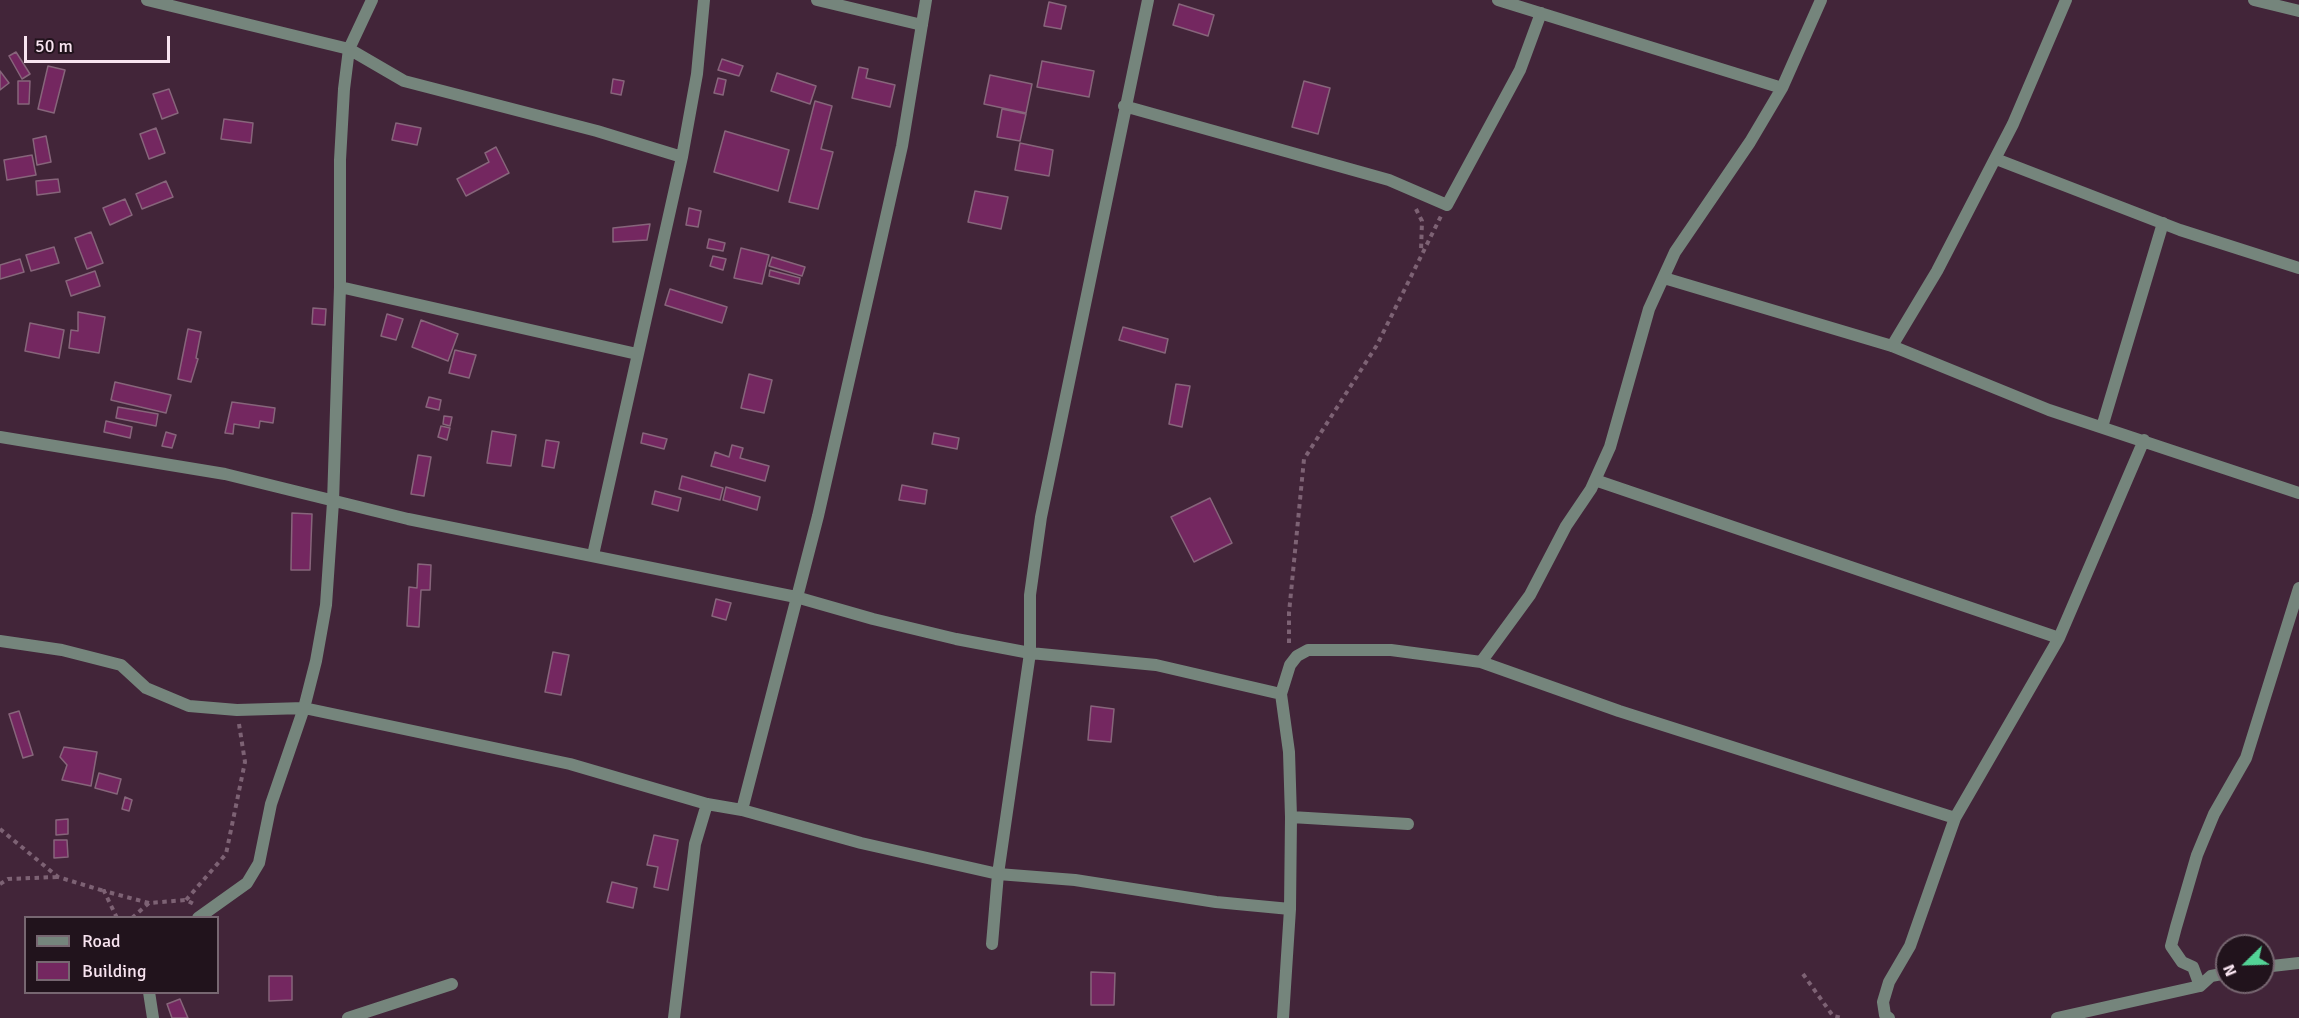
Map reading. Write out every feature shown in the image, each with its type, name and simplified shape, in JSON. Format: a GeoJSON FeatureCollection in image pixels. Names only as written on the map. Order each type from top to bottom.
{"type":"FeatureCollection","features":[{"type":"Feature","properties":{"kind":"street"},"geometry":{"type":"LineString","coordinates":[[147,0],[349,50],[404,81],[597,131],[682,157]]}},
{"type":"Feature","properties":{"kind":"street"},"geometry":{"type":"LineString","coordinates":[[202,914],[247,883],[259,863],[271,804],[304,708],[326,605],[333,501],[340,287],[340,160],[349,50],[372,0]]}},
{"type":"Feature","properties":{"kind":"street"},"geometry":{"type":"LineString","coordinates":[[593,555],[636,354],[682,157],[697,74],[704,0]]}},
{"type":"Feature","properties":{"kind":"street"},"geometry":{"type":"LineString","coordinates":[[816,0],[922,25]]}},
{"type":"Feature","properties":{"kind":"street"},"geometry":{"type":"LineString","coordinates":[[742,810],[818,516],[902,146],[926,0]]}},
{"type":"Feature","properties":{"kind":"street"},"geometry":{"type":"LineString","coordinates":[[992,944],[998,874],[1029,653],[1030,595],[1041,517],[1081,319],[1103,225],[1124,106],[1148,0]]}},
{"type":"Feature","properties":{"kind":"street"},"geometry":{"type":"LineString","coordinates":[[1498,0],[1782,88]]}},
{"type":"Feature","properties":{"kind":"street"},"geometry":{"type":"LineString","coordinates":[[1480,662],[1530,595],[1566,526],[1595,480],[1610,447],[1649,309],[1681,243],[1733,168],[1782,88],[1821,0]]}},
{"type":"Feature","properties":{"kind":"street"},"geometry":{"type":"LineString","coordinates":[[1892,346],[1937,271],[1996,159],[2066,0]]}},
{"type":"Feature","properties":{"kind":"street"},"geometry":{"type":"LineString","coordinates":[[2254,0],[2299,11]]}},
{"type":"Feature","properties":{"kind":"street"},"geometry":{"type":"LineString","coordinates":[[1124,106],[1293,151],[1389,180],[1447,205],[1520,70],[1541,13]]}},
{"type":"Feature","properties":{"kind":"street"},"geometry":{"type":"LineString","coordinates":[[1996,159],[2163,223],[2299,268]]}},
{"type":"Feature","properties":{"kind":"street"},"geometry":{"type":"LineString","coordinates":[[2102,427],[2163,223]]}},
{"type":"Feature","properties":{"kind":"street"},"geometry":{"type":"LineString","coordinates":[[1664,278],[1892,346],[2049,410],[2299,493]]}},
{"type":"Feature","properties":{"kind":"street"},"geometry":{"type":"LineString","coordinates":[[340,287],[636,354]]}},
{"type":"Feature","properties":{"kind":"street"},"geometry":{"type":"LineString","coordinates":[[0,436],[225,474],[408,519],[796,597],[873,620],[1029,653],[1127,661],[1281,694]]}},
{"type":"Feature","properties":{"kind":"street"},"geometry":{"type":"LineString","coordinates":[[1889,1018],[1885,1015],[1883,1002],[1889,982],[1910,946],[1955,818],[2059,638],[2144,440]]}},
{"type":"Feature","properties":{"kind":"street"},"geometry":{"type":"LineString","coordinates":[[1595,480],[2059,638]]}},
{"type":"Feature","properties":{"kind":"street"},"geometry":{"type":"LineString","coordinates":[[2200,986],[2193,967],[2182,962],[2171,946],[2197,855],[2214,814],[2246,758],[2299,588]]}},
{"type":"Feature","properties":{"kind":"street"},"geometry":{"type":"LineString","coordinates":[[0,641],[62,650],[121,665],[146,688],[189,706],[237,710],[304,708],[570,764],[706,804],[742,810],[861,843],[998,874],[1075,880],[1216,902],[1290,909]]}},
{"type":"Feature","properties":{"kind":"street"},"geometry":{"type":"LineString","coordinates":[[1283,1018],[1290,909],[1290,817],[1289,752],[1281,694],[1290,664],[1297,656],[1308,650],[1322,648],[1391,650],[1480,662],[1619,711],[1955,818]]}},
{"type":"Feature","properties":{"kind":"street"},"geometry":{"type":"LineString","coordinates":[[674,1018],[695,844],[706,804]]}},
{"type":"Feature","properties":{"kind":"street"},"geometry":{"type":"LineString","coordinates":[[1290,817],[1408,824]]}},
{"type":"Feature","properties":{"kind":"street"},"geometry":{"type":"LineString","coordinates":[[2275,966],[2299,963]]}},
{"type":"Feature","properties":{"kind":"street"},"geometry":{"type":"LineString","coordinates":[[2057,1018],[2200,986],[2215,975]]}},
{"type":"Feature","properties":{"kind":"street"},"geometry":{"type":"LineString","coordinates":[[348,1018],[452,984]]}},
{"type":"Feature","properties":{"kind":"street"},"geometry":{"type":"LineString","coordinates":[[149,994],[153,1018]]}},
{"type":"Feature","properties":{"kind":"path"},"geometry":{"type":"LineString","coordinates":[[1290,664],[1289,613],[1304,459],[1377,345],[1447,205]]}},
{"type":"Feature","properties":{"kind":"path"},"geometry":{"type":"LineString","coordinates":[[1415,206],[1422,221],[1421,254]]}},
{"type":"Feature","properties":{"kind":"path"},"geometry":{"type":"LineString","coordinates":[[0,884],[8,879],[58,877],[149,903],[186,900],[226,854],[234,829],[245,762],[237,710]]}},
{"type":"Feature","properties":{"kind":"path"},"geometry":{"type":"LineString","coordinates":[[0,829],[58,877]]}},
{"type":"Feature","properties":{"kind":"path"},"geometry":{"type":"LineString","coordinates":[[104,891],[116,916]]}},
{"type":"Feature","properties":{"kind":"path"},"geometry":{"type":"LineString","coordinates":[[186,900],[202,914]]}},
{"type":"Feature","properties":{"kind":"path"},"geometry":{"type":"LineString","coordinates":[[134,916],[149,903]]}},
{"type":"Feature","properties":{"kind":"path"},"geometry":{"type":"LineString","coordinates":[[1803,974],[1833,1016],[1843,1018]]}},
{"type":"Feature","properties":{"kind":"building"},"geometry":{"type":"Polygon","coordinates":[[[1049,2],[1066,6],[1061,29],[1044,26],[1049,2]]]}},
{"type":"Feature","properties":{"kind":"building"},"geometry":{"type":"Polygon","coordinates":[[[1179,4],[1214,15],[1208,36],[1173,25],[1179,4]]]}},
{"type":"Feature","properties":{"kind":"building"},"geometry":{"type":"Polygon","coordinates":[[[16,52],[30,74],[22,79],[9,56],[16,52]]]}},
{"type":"Feature","properties":{"kind":"building"},"geometry":{"type":"Polygon","coordinates":[[[722,59],[743,66],[739,76],[718,70],[722,59]]]}},
{"type":"Feature","properties":{"kind":"building"},"geometry":{"type":"Polygon","coordinates":[[[1042,61],[1094,71],[1089,97],[1037,87],[1042,61]]]}},
{"type":"Feature","properties":{"kind":"building"},"geometry":{"type":"Polygon","coordinates":[[[48,66],[65,70],[54,113],[38,109],[48,66]]]}},
{"type":"Feature","properties":{"kind":"building"},"geometry":{"type":"Polygon","coordinates":[[[859,67],[868,69],[866,78],[895,85],[890,107],[852,98],[859,67]]]}},
{"type":"Feature","properties":{"kind":"building"},"geometry":{"type":"Polygon","coordinates":[[[0,71],[9,83],[0,90],[0,71]]]}},
{"type":"Feature","properties":{"kind":"building"},"geometry":{"type":"Polygon","coordinates":[[[777,73],[816,86],[810,104],[771,91],[777,73]]]}},
{"type":"Feature","properties":{"kind":"building"},"geometry":{"type":"Polygon","coordinates":[[[990,75],[1032,84],[1026,113],[984,104],[990,75]]]}},
{"type":"Feature","properties":{"kind":"building"},"geometry":{"type":"Polygon","coordinates":[[[718,78],[726,80],[723,95],[714,93],[718,78]]]}},
{"type":"Feature","properties":{"kind":"building"},"geometry":{"type":"Polygon","coordinates":[[[613,79],[624,81],[621,95],[611,93],[613,79]]]}},
{"type":"Feature","properties":{"kind":"building"},"geometry":{"type":"Polygon","coordinates":[[[18,81],[30,81],[29,104],[18,104],[18,81]]]}},
{"type":"Feature","properties":{"kind":"building"},"geometry":{"type":"Polygon","coordinates":[[[1304,81],[1330,88],[1318,134],[1292,127],[1304,81]]]}},
{"type":"Feature","properties":{"kind":"building"},"geometry":{"type":"Polygon","coordinates":[[[169,89],[178,113],[162,119],[153,94],[169,89]]]}},
{"type":"Feature","properties":{"kind":"building"},"geometry":{"type":"Polygon","coordinates":[[[815,101],[832,106],[821,149],[833,152],[818,209],[789,202],[815,101]]]}},
{"type":"Feature","properties":{"kind":"building"},"geometry":{"type":"Polygon","coordinates":[[[1002,109],[1026,114],[1020,141],[997,137],[1002,109]]]}},
{"type":"Feature","properties":{"kind":"building"},"geometry":{"type":"Polygon","coordinates":[[[224,119],[253,123],[251,143],[221,139],[224,119]]]}},
{"type":"Feature","properties":{"kind":"building"},"geometry":{"type":"Polygon","coordinates":[[[396,123],[421,128],[417,145],[392,140],[396,123]]]}},
{"type":"Feature","properties":{"kind":"building"},"geometry":{"type":"Polygon","coordinates":[[[156,128],[165,153],[149,159],[140,134],[156,128]]]}},
{"type":"Feature","properties":{"kind":"building"},"geometry":{"type":"Polygon","coordinates":[[[725,131],[789,150],[778,191],[714,172],[725,131]]]}},
{"type":"Feature","properties":{"kind":"building"},"geometry":{"type":"Polygon","coordinates":[[[46,136],[51,162],[37,165],[33,139],[46,136]]]}},
{"type":"Feature","properties":{"kind":"building"},"geometry":{"type":"Polygon","coordinates":[[[1020,143],[1053,150],[1049,176],[1015,170],[1020,143]]]}},
{"type":"Feature","properties":{"kind":"building"},"geometry":{"type":"Polygon","coordinates":[[[496,147],[509,173],[466,196],[457,179],[489,162],[485,153],[496,147]]]}},
{"type":"Feature","properties":{"kind":"building"},"geometry":{"type":"Polygon","coordinates":[[[32,155],[36,175],[7,180],[4,160],[32,155]]]}},
{"type":"Feature","properties":{"kind":"building"},"geometry":{"type":"Polygon","coordinates":[[[58,179],[60,192],[37,195],[36,181],[58,179]]]}},
{"type":"Feature","properties":{"kind":"building"},"geometry":{"type":"Polygon","coordinates":[[[166,181],[173,197],[142,209],[136,194],[166,181]]]}},
{"type":"Feature","properties":{"kind":"building"},"geometry":{"type":"Polygon","coordinates":[[[975,191],[1008,197],[1001,229],[968,222],[975,191]]]}},
{"type":"Feature","properties":{"kind":"building"},"geometry":{"type":"Polygon","coordinates":[[[125,199],[132,215],[110,225],[103,208],[125,199]]]}},
{"type":"Feature","properties":{"kind":"building"},"geometry":{"type":"Polygon","coordinates":[[[689,208],[701,211],[698,227],[686,225],[689,208]]]}},
{"type":"Feature","properties":{"kind":"building"},"geometry":{"type":"Polygon","coordinates":[[[650,224],[647,240],[613,242],[613,228],[650,224]]]}},
{"type":"Feature","properties":{"kind":"building"},"geometry":{"type":"Polygon","coordinates":[[[91,232],[103,263],[87,269],[75,238],[91,232]]]}},
{"type":"Feature","properties":{"kind":"building"},"geometry":{"type":"Polygon","coordinates":[[[709,239],[725,243],[723,251],[707,248],[709,239]]]}},
{"type":"Feature","properties":{"kind":"building"},"geometry":{"type":"Polygon","coordinates":[[[54,247],[59,263],[31,271],[26,255],[54,247]]]}},
{"type":"Feature","properties":{"kind":"building"},"geometry":{"type":"Polygon","coordinates":[[[741,248],[769,255],[762,284],[734,278],[741,248]]]}},
{"type":"Feature","properties":{"kind":"building"},"geometry":{"type":"Polygon","coordinates":[[[713,256],[726,259],[723,270],[710,266],[713,256]]]}},
{"type":"Feature","properties":{"kind":"building"},"geometry":{"type":"Polygon","coordinates":[[[772,257],[805,267],[802,276],[769,266],[772,257]]]}},
{"type":"Feature","properties":{"kind":"building"},"geometry":{"type":"Polygon","coordinates":[[[20,259],[24,272],[0,279],[0,265],[20,259]]]}},
{"type":"Feature","properties":{"kind":"building"},"geometry":{"type":"Polygon","coordinates":[[[770,270],[800,278],[799,284],[769,276],[770,270]]]}},
{"type":"Feature","properties":{"kind":"building"},"geometry":{"type":"Polygon","coordinates":[[[95,271],[100,286],[71,296],[66,281],[95,271]]]}},
{"type":"Feature","properties":{"kind":"building"},"geometry":{"type":"Polygon","coordinates":[[[670,289],[727,307],[722,323],[665,305],[670,289]]]}},
{"type":"Feature","properties":{"kind":"building"},"geometry":{"type":"Polygon","coordinates":[[[313,308],[326,309],[325,325],[312,324],[313,308]]]}},
{"type":"Feature","properties":{"kind":"building"},"geometry":{"type":"Polygon","coordinates":[[[78,312],[105,317],[99,353],[69,348],[71,330],[78,331],[78,312]]]}},
{"type":"Feature","properties":{"kind":"building"},"geometry":{"type":"Polygon","coordinates":[[[387,314],[403,319],[396,340],[381,336],[387,314]]]}},
{"type":"Feature","properties":{"kind":"building"},"geometry":{"type":"Polygon","coordinates":[[[421,320],[458,334],[448,361],[412,347],[421,320]]]}},
{"type":"Feature","properties":{"kind":"building"},"geometry":{"type":"Polygon","coordinates":[[[30,323],[64,330],[59,358],[25,351],[30,323]]]}},
{"type":"Feature","properties":{"kind":"building"},"geometry":{"type":"Polygon","coordinates":[[[1123,327],[1168,339],[1165,353],[1119,340],[1123,327]]]}},
{"type":"Feature","properties":{"kind":"building"},"geometry":{"type":"Polygon","coordinates":[[[188,329],[201,332],[196,358],[198,359],[191,382],[178,379],[188,329]]]}},
{"type":"Feature","properties":{"kind":"building"},"geometry":{"type":"Polygon","coordinates":[[[455,350],[476,355],[469,378],[449,373],[455,350]]]}},
{"type":"Feature","properties":{"kind":"building"},"geometry":{"type":"Polygon","coordinates":[[[749,374],[772,380],[764,413],[741,408],[749,374]]]}},
{"type":"Feature","properties":{"kind":"building"},"geometry":{"type":"Polygon","coordinates":[[[115,382],[171,395],[166,413],[111,400],[115,382]]]}},
{"type":"Feature","properties":{"kind":"building"},"geometry":{"type":"Polygon","coordinates":[[[1176,384],[1190,386],[1182,427],[1169,424],[1176,384]]]}},
{"type":"Feature","properties":{"kind":"building"},"geometry":{"type":"Polygon","coordinates":[[[429,397],[441,400],[439,410],[426,407],[429,397]]]}},
{"type":"Feature","properties":{"kind":"building"},"geometry":{"type":"Polygon","coordinates":[[[232,402],[275,408],[273,423],[260,421],[259,428],[234,424],[233,434],[225,433],[232,402]]]}},
{"type":"Feature","properties":{"kind":"building"},"geometry":{"type":"Polygon","coordinates":[[[118,407],[158,414],[156,426],[116,418],[118,407]]]}},
{"type":"Feature","properties":{"kind":"building"},"geometry":{"type":"Polygon","coordinates":[[[444,416],[452,417],[450,426],[443,424],[444,416]]]}},
{"type":"Feature","properties":{"kind":"building"},"geometry":{"type":"Polygon","coordinates":[[[106,421],[132,427],[130,438],[104,432],[106,421]]]}},
{"type":"Feature","properties":{"kind":"building"},"geometry":{"type":"Polygon","coordinates":[[[441,426],[450,428],[447,440],[438,437],[441,426]]]}},
{"type":"Feature","properties":{"kind":"building"},"geometry":{"type":"Polygon","coordinates":[[[492,431],[516,435],[511,466],[487,463],[492,431]]]}},
{"type":"Feature","properties":{"kind":"building"},"geometry":{"type":"Polygon","coordinates":[[[166,432],[176,435],[172,448],[162,446],[166,432]]]}},
{"type":"Feature","properties":{"kind":"building"},"geometry":{"type":"Polygon","coordinates":[[[643,433],[667,439],[664,449],[641,443],[643,433]]]}},
{"type":"Feature","properties":{"kind":"building"},"geometry":{"type":"Polygon","coordinates":[[[934,433],[959,438],[957,449],[932,444],[934,433]]]}},
{"type":"Feature","properties":{"kind":"building"},"geometry":{"type":"Polygon","coordinates":[[[546,440],[559,442],[554,468],[542,466],[546,440]]]}},
{"type":"Feature","properties":{"kind":"building"},"geometry":{"type":"Polygon","coordinates":[[[732,445],[743,448],[740,458],[769,466],[765,481],[711,466],[715,452],[729,457],[732,445]]]}},
{"type":"Feature","properties":{"kind":"building"},"geometry":{"type":"Polygon","coordinates":[[[418,455],[431,457],[424,496],[411,494],[418,455]]]}},
{"type":"Feature","properties":{"kind":"building"},"geometry":{"type":"Polygon","coordinates":[[[682,476],[723,488],[720,500],[679,489],[682,476]]]}},
{"type":"Feature","properties":{"kind":"building"},"geometry":{"type":"Polygon","coordinates":[[[902,485],[927,490],[925,504],[899,500],[902,485]]]}},
{"type":"Feature","properties":{"kind":"building"},"geometry":{"type":"Polygon","coordinates":[[[726,487],[760,497],[757,510],[723,500],[726,487]]]}},
{"type":"Feature","properties":{"kind":"building"},"geometry":{"type":"Polygon","coordinates":[[[655,491],[681,498],[678,511],[652,504],[655,491]]]}},
{"type":"Feature","properties":{"kind":"building"},"geometry":{"type":"Polygon","coordinates":[[[1210,498],[1232,543],[1194,562],[1171,517],[1210,498]]]}},
{"type":"Feature","properties":{"kind":"building"},"geometry":{"type":"Polygon","coordinates":[[[292,513],[312,514],[310,570],[291,570],[292,513]]]}},
{"type":"Feature","properties":{"kind":"building"},"geometry":{"type":"Polygon","coordinates":[[[418,564],[431,565],[430,590],[421,590],[419,627],[407,626],[409,587],[417,588],[418,564]]]}},
{"type":"Feature","properties":{"kind":"building"},"geometry":{"type":"Polygon","coordinates":[[[716,599],[731,603],[726,620],[712,616],[716,599]]]}},
{"type":"Feature","properties":{"kind":"building"},"geometry":{"type":"Polygon","coordinates":[[[553,652],[569,655],[561,695],[545,692],[553,652]]]}},
{"type":"Feature","properties":{"kind":"building"},"geometry":{"type":"Polygon","coordinates":[[[1091,706],[1114,709],[1111,742],[1088,740],[1091,706]]]}},
{"type":"Feature","properties":{"kind":"building"},"geometry":{"type":"Polygon","coordinates":[[[19,711],[33,755],[23,758],[9,714],[19,711]]]}},
{"type":"Feature","properties":{"kind":"building"},"geometry":{"type":"Polygon","coordinates":[[[64,747],[97,752],[91,786],[62,780],[67,765],[60,757],[64,747]]]}},
{"type":"Feature","properties":{"kind":"building"},"geometry":{"type":"Polygon","coordinates":[[[99,773],[121,779],[117,794],[95,788],[99,773]]]}},
{"type":"Feature","properties":{"kind":"building"},"geometry":{"type":"Polygon","coordinates":[[[125,797],[132,800],[129,811],[122,809],[125,797]]]}},
{"type":"Feature","properties":{"kind":"building"},"geometry":{"type":"Polygon","coordinates":[[[68,819],[68,834],[56,835],[56,820],[68,819]]]}},
{"type":"Feature","properties":{"kind":"building"},"geometry":{"type":"Polygon","coordinates":[[[654,835],[678,840],[668,890],[654,887],[658,867],[647,865],[654,835]]]}},
{"type":"Feature","properties":{"kind":"building"},"geometry":{"type":"Polygon","coordinates":[[[54,840],[67,840],[68,857],[54,858],[54,840]]]}},
{"type":"Feature","properties":{"kind":"building"},"geometry":{"type":"Polygon","coordinates":[[[612,882],[637,888],[633,908],[607,902],[612,882]]]}},
{"type":"Feature","properties":{"kind":"building"},"geometry":{"type":"Polygon","coordinates":[[[1091,972],[1115,973],[1114,1005],[1091,1005],[1091,972]]]}},
{"type":"Feature","properties":{"kind":"building"},"geometry":{"type":"Polygon","coordinates":[[[269,976],[292,976],[292,1000],[269,1001],[269,976]]]}},
{"type":"Feature","properties":{"kind":"building"},"geometry":{"type":"Polygon","coordinates":[[[180,999],[188,1018],[172,1018],[167,1004],[180,999]]]}}]}
